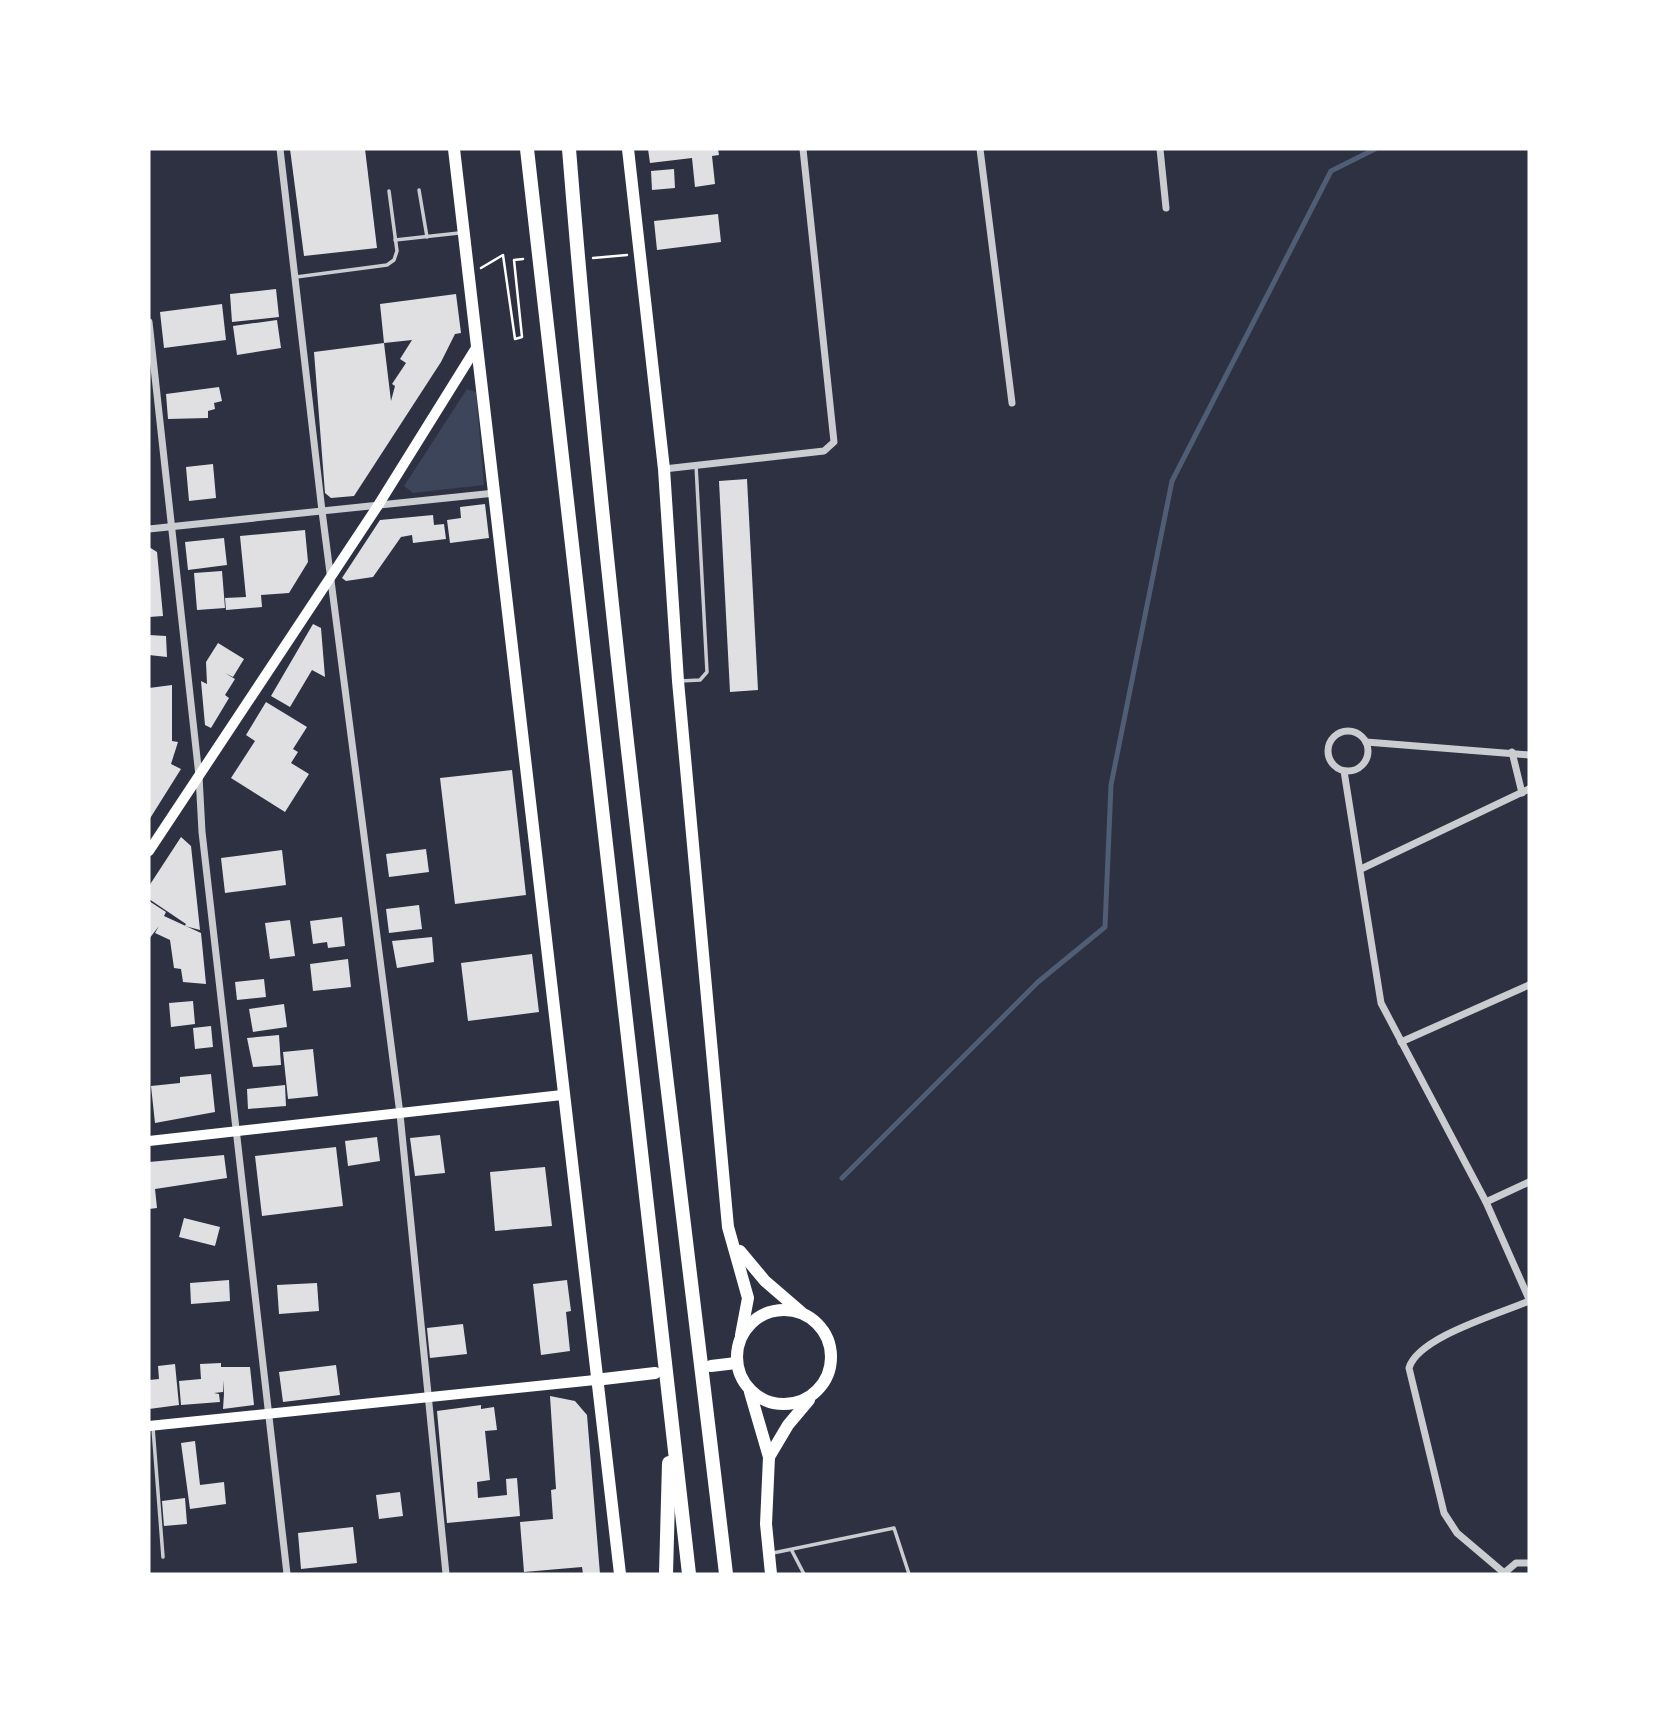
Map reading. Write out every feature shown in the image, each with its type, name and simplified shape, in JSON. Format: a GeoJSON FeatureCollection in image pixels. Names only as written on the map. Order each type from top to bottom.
{"type":"FeatureCollection","features":[{"type":"Feature","properties":{"kind":"highway"},"geometry":{"type":"LineString","coordinates":[[527,149],[689,1574]]}},
{"type":"Feature","properties":{"kind":"highway"},"geometry":{"type":"LineString","coordinates":[[569,149],[586,364],[623,705],[726,1574]]}},
{"type":"Feature","properties":{"kind":"highway"},"geometry":{"type":"LineString","coordinates":[[666,1574],[669,1395]]}},
{"type":"Feature","properties":{"kind":"main road"},"geometry":{"type":"LineString","coordinates":[[454,149],[595,1380],[620,1574]]}},
{"type":"Feature","properties":{"kind":"main road"},"geometry":{"type":"LineString","coordinates":[[628,149],[664,469],[678,681],[728,1227],[748,1298],[736,1363],[740,1379],[750,1392],[769,1457],[766,1524],[771,1574]]}},
{"type":"Feature","properties":{"kind":"main road"},"geometry":{"type":"LineString","coordinates":[[149,851],[377,507],[476,348]]}},
{"type":"Feature","properties":{"kind":"main road"},"geometry":{"type":"LineString","coordinates":[[149,1141],[562,1095]]}},
{"type":"Feature","properties":{"kind":"main road"},"geometry":{"type":"LineString","coordinates":[[735,1245],[765,1281],[826,1335],[831,1350],[831,1366],[825,1380],[788,1425],[769,1457]]}},
{"type":"Feature","properties":{"kind":"main road"},"geometry":{"type":"LineString","coordinates":[[741,1335],[762,1315],[775,1310],[804,1314]]}},
{"type":"Feature","properties":{"kind":"main road"},"geometry":{"type":"LineString","coordinates":[[711,1366],[736,1363]]}},
{"type":"Feature","properties":{"kind":"main road"},"geometry":{"type":"LineString","coordinates":[[151,1426],[270,1416],[655,1373]]}},
{"type":"Feature","properties":{"kind":"main road"},"geometry":{"type":"LineString","coordinates":[[750,1392],[776,1405],[790,1405],[816,1393]]}},
{"type":"Feature","properties":{"kind":"street"},"geometry":{"type":"LineString","coordinates":[[280,149],[322,511],[400,1114],[446,1574]]}},
{"type":"Feature","properties":{"kind":"street"},"geometry":{"type":"LineString","coordinates":[[664,469],[824,451],[832,447],[835,438],[803,149]]}},
{"type":"Feature","properties":{"kind":"street"},"geometry":{"type":"LineString","coordinates":[[980,149],[1012,403]]}},
{"type":"Feature","properties":{"kind":"street"},"geometry":{"type":"LineString","coordinates":[[1160,149],[1166,208]]}},
{"type":"Feature","properties":{"kind":"street"},"geometry":{"type":"LineString","coordinates":[[149,322],[199,776],[202,832],[287,1574]]}},
{"type":"Feature","properties":{"kind":"street"},"geometry":{"type":"LineString","coordinates":[[149,529],[377,507],[495,492]]}},
{"type":"Feature","properties":{"kind":"street"},"geometry":{"type":"LineString","coordinates":[[1529,755],[1366,742],[1356,733],[1349,731],[1332,740],[1330,759],[1344,771],[1378,993],[1486,1202],[1529,1300],[1435,1340],[1417,1353],[1409,1368],[1444,1513],[1457,1533],[1503,1573],[1516,1563],[1529,1563]]}},
{"type":"Feature","properties":{"kind":"street"},"geometry":{"type":"LineString","coordinates":[[1344,771],[1356,769],[1366,761],[1366,742]]}},
{"type":"Feature","properties":{"kind":"street"},"geometry":{"type":"LineString","coordinates":[[1361,869],[1526,791],[1512,752]]}},
{"type":"Feature","properties":{"kind":"street"},"geometry":{"type":"LineString","coordinates":[[1401,1042],[1529,985]]}},
{"type":"Feature","properties":{"kind":"street"},"geometry":{"type":"LineString","coordinates":[[1486,1202],[1529,1182]]}},
{"type":"Feature","properties":{"kind":"lane"},"geometry":{"type":"LineString","coordinates":[[419,190],[427,237]]}},
{"type":"Feature","properties":{"kind":"lane"},"geometry":{"type":"LineString","coordinates":[[296,277],[387,265],[397,256],[389,191]]}},
{"type":"Feature","properties":{"kind":"lane"},"geometry":{"type":"LineString","coordinates":[[396,240],[464,232]]}},
{"type":"Feature","properties":{"kind":"lane"},"geometry":{"type":"LineString","coordinates":[[678,681],[700,680],[708,672],[696,465]]}},
{"type":"Feature","properties":{"kind":"lane"},"geometry":{"type":"LineString","coordinates":[[151,1426],[163,1557]]}},
{"type":"Feature","properties":{"kind":"lane"},"geometry":{"type":"LineString","coordinates":[[768,1553],[792,1551],[894,1528],[909,1574]]}},
{"type":"Feature","properties":{"kind":"lane"},"geometry":{"type":"LineString","coordinates":[[792,1551],[804,1574]]}},
{"type":"Feature","properties":{"kind":"path"},"geometry":{"type":"LineString","coordinates":[[594,259],[640,253]]}},
{"type":"Feature","properties":{"kind":"path"},"geometry":{"type":"LineString","coordinates":[[469,275],[503,255]]}},
{"type":"Feature","properties":{"kind":"shaded area"},"geometry":{"type":"Polygon","coordinates":[[[467,389],[476,392],[484,485],[413,493],[404,486],[467,389]]]}},
{"type":"Feature","properties":{"kind":"building"},"geometry":{"type":"Polygon","coordinates":[[[290,149],[365,149],[377,248],[304,256],[290,149]]]}},
{"type":"Feature","properties":{"kind":"building"},"geometry":{"type":"Polygon","coordinates":[[[648,149],[718,149],[719,155],[712,156],[715,184],[695,187],[692,158],[650,163],[648,149]]]}},
{"type":"Feature","properties":{"kind":"building"},"geometry":{"type":"Polygon","coordinates":[[[674,169],[675,188],[652,190],[651,171],[674,169]]]}},
{"type":"Feature","properties":{"kind":"building"},"geometry":{"type":"Polygon","coordinates":[[[718,214],[721,242],[657,250],[654,221],[718,214]]]}},
{"type":"Feature","properties":{"kind":"building"},"geometry":{"type":"Polygon","coordinates":[[[276,289],[279,317],[232,322],[230,294],[276,289]]]}},
{"type":"Feature","properties":{"kind":"building"},"geometry":{"type":"Polygon","coordinates":[[[456,294],[461,333],[455,334],[441,362],[354,496],[331,498],[325,493],[314,352],[384,343],[380,304],[456,294]],[[412,340],[384,343],[391,401],[395,386],[392,384],[406,363],[400,359],[412,340]]]}},
{"type":"Feature","properties":{"kind":"building"},"geometry":{"type":"Polygon","coordinates":[[[222,304],[226,340],[164,348],[160,312],[222,304]]]}},
{"type":"Feature","properties":{"kind":"building"},"geometry":{"type":"Polygon","coordinates":[[[277,320],[281,348],[237,355],[233,326],[277,320]]]}},
{"type":"Feature","properties":{"kind":"building"},"geometry":{"type":"Polygon","coordinates":[[[219,387],[222,401],[214,403],[215,409],[208,411],[208,418],[168,419],[166,394],[219,387]]]}},
{"type":"Feature","properties":{"kind":"building"},"geometry":{"type":"Polygon","coordinates":[[[213,464],[216,498],[189,501],[186,467],[213,464]]]}},
{"type":"Feature","properties":{"kind":"building"},"geometry":{"type":"Polygon","coordinates":[[[747,479],[758,690],[730,692],[719,481],[747,479]]]}},
{"type":"Feature","properties":{"kind":"building"},"geometry":{"type":"Polygon","coordinates":[[[485,504],[489,538],[450,543],[447,520],[461,518],[460,507],[485,504]]]}},
{"type":"Feature","properties":{"kind":"building"},"geometry":{"type":"Polygon","coordinates":[[[433,515],[434,525],[444,524],[446,539],[413,543],[412,535],[401,537],[373,577],[346,581],[342,578],[380,520],[433,515]]]}},
{"type":"Feature","properties":{"kind":"building"},"geometry":{"type":"Polygon","coordinates":[[[305,530],[308,562],[289,593],[261,595],[262,607],[226,610],[225,598],[246,597],[240,536],[305,530]]]}},
{"type":"Feature","properties":{"kind":"building"},"geometry":{"type":"Polygon","coordinates":[[[224,538],[227,565],[188,570],[185,542],[224,538]]]}},
{"type":"Feature","properties":{"kind":"building"},"geometry":{"type":"Polygon","coordinates":[[[149,547],[157,552],[163,616],[149,617],[149,547]]]}},
{"type":"Feature","properties":{"kind":"building"},"geometry":{"type":"Polygon","coordinates":[[[222,571],[225,608],[197,610],[194,573],[222,571]]]}},
{"type":"Feature","properties":{"kind":"building"},"geometry":{"type":"Polygon","coordinates":[[[313,624],[321,628],[325,677],[312,670],[290,707],[271,696],[313,624]]]}},
{"type":"Feature","properties":{"kind":"building"},"geometry":{"type":"Polygon","coordinates":[[[149,635],[166,636],[167,657],[149,655],[149,635]]]}},
{"type":"Feature","properties":{"kind":"building"},"geometry":{"type":"Polygon","coordinates":[[[218,643],[244,659],[233,677],[225,673],[235,679],[225,695],[229,698],[211,728],[205,725],[201,681],[207,684],[206,662],[218,643]]]}},
{"type":"Feature","properties":{"kind":"building"},"geometry":{"type":"Polygon","coordinates":[[[172,685],[172,741],[178,742],[171,764],[181,769],[149,820],[149,688],[172,685]]]}},
{"type":"Feature","properties":{"kind":"building"},"geometry":{"type":"Polygon","coordinates":[[[266,702],[307,727],[293,749],[298,752],[291,763],[309,774],[285,812],[231,778],[255,741],[246,735],[266,702]]]}},
{"type":"Feature","properties":{"kind":"building"},"geometry":{"type":"Polygon","coordinates":[[[512,770],[526,895],[455,904],[440,778],[512,770]]]}},
{"type":"Feature","properties":{"kind":"building"},"geometry":{"type":"Polygon","coordinates":[[[181,837],[191,846],[200,930],[185,926],[186,924],[149,899],[149,886],[181,837]]]}},
{"type":"Feature","properties":{"kind":"building"},"geometry":{"type":"Polygon","coordinates":[[[426,849],[429,872],[389,877],[386,854],[426,849]]]}},
{"type":"Feature","properties":{"kind":"building"},"geometry":{"type":"Polygon","coordinates":[[[282,850],[286,885],[225,893],[221,858],[282,850]]]}},
{"type":"Feature","properties":{"kind":"building"},"geometry":{"type":"Polygon","coordinates":[[[149,901],[166,912],[164,916],[201,933],[206,984],[183,982],[181,969],[174,968],[170,940],[155,933],[159,926],[149,939],[149,901]]]}},
{"type":"Feature","properties":{"kind":"building"},"geometry":{"type":"Polygon","coordinates":[[[419,905],[422,929],[389,933],[386,909],[419,905]]]}},
{"type":"Feature","properties":{"kind":"building"},"geometry":{"type":"Polygon","coordinates":[[[342,917],[345,946],[328,948],[327,942],[313,944],[310,921],[342,917]]]}},
{"type":"Feature","properties":{"kind":"building"},"geometry":{"type":"Polygon","coordinates":[[[290,920],[295,956],[270,959],[265,923],[290,920]]]}},
{"type":"Feature","properties":{"kind":"building"},"geometry":{"type":"Polygon","coordinates":[[[432,937],[434,962],[397,968],[392,941],[432,937]]]}},
{"type":"Feature","properties":{"kind":"building"},"geometry":{"type":"Polygon","coordinates":[[[532,954],[539,1012],[468,1021],[461,963],[532,954]]]}},
{"type":"Feature","properties":{"kind":"building"},"geometry":{"type":"Polygon","coordinates":[[[348,959],[351,987],[313,991],[310,964],[348,959]]]}},
{"type":"Feature","properties":{"kind":"building"},"geometry":{"type":"Polygon","coordinates":[[[264,979],[266,997],[237,1000],[235,982],[264,979]]]}},
{"type":"Feature","properties":{"kind":"building"},"geometry":{"type":"Polygon","coordinates":[[[193,1001],[195,1024],[171,1027],[169,1003],[193,1001]]]}},
{"type":"Feature","properties":{"kind":"building"},"geometry":{"type":"Polygon","coordinates":[[[284,1004],[287,1027],[253,1032],[249,1009],[284,1004]]]}},
{"type":"Feature","properties":{"kind":"building"},"geometry":{"type":"Polygon","coordinates":[[[211,1026],[213,1047],[195,1049],[193,1028],[211,1026]]]}},
{"type":"Feature","properties":{"kind":"building"},"geometry":{"type":"Polygon","coordinates":[[[279,1035],[281,1065],[253,1067],[247,1038],[279,1035]]]}},
{"type":"Feature","properties":{"kind":"building"},"geometry":{"type":"Polygon","coordinates":[[[313,1049],[318,1096],[288,1099],[283,1052],[313,1049]]]}},
{"type":"Feature","properties":{"kind":"building"},"geometry":{"type":"Polygon","coordinates":[[[211,1074],[215,1112],[155,1123],[151,1086],[180,1083],[180,1077],[211,1074]]]}},
{"type":"Feature","properties":{"kind":"building"},"geometry":{"type":"Polygon","coordinates":[[[285,1085],[286,1106],[248,1109],[247,1089],[285,1085]]]}},
{"type":"Feature","properties":{"kind":"building"},"geometry":{"type":"Polygon","coordinates":[[[440,1135],[445,1173],[415,1176],[410,1138],[440,1135]]]}},
{"type":"Feature","properties":{"kind":"building"},"geometry":{"type":"Polygon","coordinates":[[[377,1137],[380,1161],[348,1166],[345,1141],[377,1137]]]}},
{"type":"Feature","properties":{"kind":"building"},"geometry":{"type":"Polygon","coordinates":[[[336,1147],[343,1206],[262,1216],[255,1156],[336,1147]]]}},
{"type":"Feature","properties":{"kind":"building"},"geometry":{"type":"Polygon","coordinates":[[[224,1155],[227,1178],[155,1189],[157,1208],[149,1209],[149,1162],[224,1155]]]}},
{"type":"Feature","properties":{"kind":"building"},"geometry":{"type":"Polygon","coordinates":[[[545,1167],[552,1226],[495,1231],[490,1172],[545,1167]]]}},
{"type":"Feature","properties":{"kind":"building"},"geometry":{"type":"Polygon","coordinates":[[[184,1218],[220,1227],[215,1246],[179,1237],[184,1218]]]}},
{"type":"Feature","properties":{"kind":"building"},"geometry":{"type":"Polygon","coordinates":[[[229,1280],[230,1301],[191,1304],[190,1283],[229,1280]]]}},
{"type":"Feature","properties":{"kind":"building"},"geometry":{"type":"Polygon","coordinates":[[[567,1280],[571,1311],[566,1312],[570,1351],[541,1355],[533,1284],[567,1280]]]}},
{"type":"Feature","properties":{"kind":"building"},"geometry":{"type":"Polygon","coordinates":[[[317,1283],[319,1311],[279,1314],[277,1285],[317,1283]]]}},
{"type":"Feature","properties":{"kind":"building"},"geometry":{"type":"Polygon","coordinates":[[[463,1324],[467,1354],[430,1358],[427,1328],[463,1324]]]}},
{"type":"Feature","properties":{"kind":"building"},"geometry":{"type":"Polygon","coordinates":[[[221,1363],[221,1367],[250,1367],[254,1405],[223,1409],[224,1394],[223,1380],[223,1392],[214,1393],[219,1394],[220,1402],[181,1405],[179,1381],[201,1379],[200,1364],[221,1363]]]}},
{"type":"Feature","properties":{"kind":"building"},"geometry":{"type":"Polygon","coordinates":[[[175,1364],[179,1405],[149,1409],[149,1380],[159,1379],[158,1366],[175,1364]]]}},
{"type":"Feature","properties":{"kind":"building"},"geometry":{"type":"Polygon","coordinates":[[[336,1365],[340,1395],[283,1402],[279,1372],[336,1365]]]}},
{"type":"Feature","properties":{"kind":"building"},"geometry":{"type":"Polygon","coordinates":[[[550,1396],[575,1401],[587,1415],[600,1574],[583,1574],[582,1567],[524,1572],[520,1522],[553,1519],[551,1490],[556,1489],[550,1396]]]}},
{"type":"Feature","properties":{"kind":"building"},"geometry":{"type":"Polygon","coordinates":[[[481,1405],[481,1409],[494,1407],[497,1430],[485,1431],[490,1480],[477,1482],[478,1498],[507,1495],[506,1479],[517,1478],[520,1516],[447,1523],[437,1411],[481,1405]]]}},
{"type":"Feature","properties":{"kind":"building"},"geometry":{"type":"Polygon","coordinates":[[[195,1441],[200,1485],[224,1482],[226,1504],[190,1509],[181,1443],[195,1441]]]}},
{"type":"Feature","properties":{"kind":"building"},"geometry":{"type":"Polygon","coordinates":[[[400,1492],[403,1516],[379,1519],[376,1495],[400,1492]]]}},
{"type":"Feature","properties":{"kind":"building"},"geometry":{"type":"Polygon","coordinates":[[[185,1498],[187,1524],[164,1526],[162,1501],[185,1498]]]}},
{"type":"Feature","properties":{"kind":"building"},"geometry":{"type":"Polygon","coordinates":[[[353,1527],[357,1563],[301,1569],[298,1533],[353,1527]]]}},
{"type":"Feature","properties":{"kind":"waterway"},"geometry":{"type":"LineString","coordinates":[[842,1178],[1038,982],[1105,927],[1111,785],[1172,481],[1331,171],[1375,149]]}}]}
